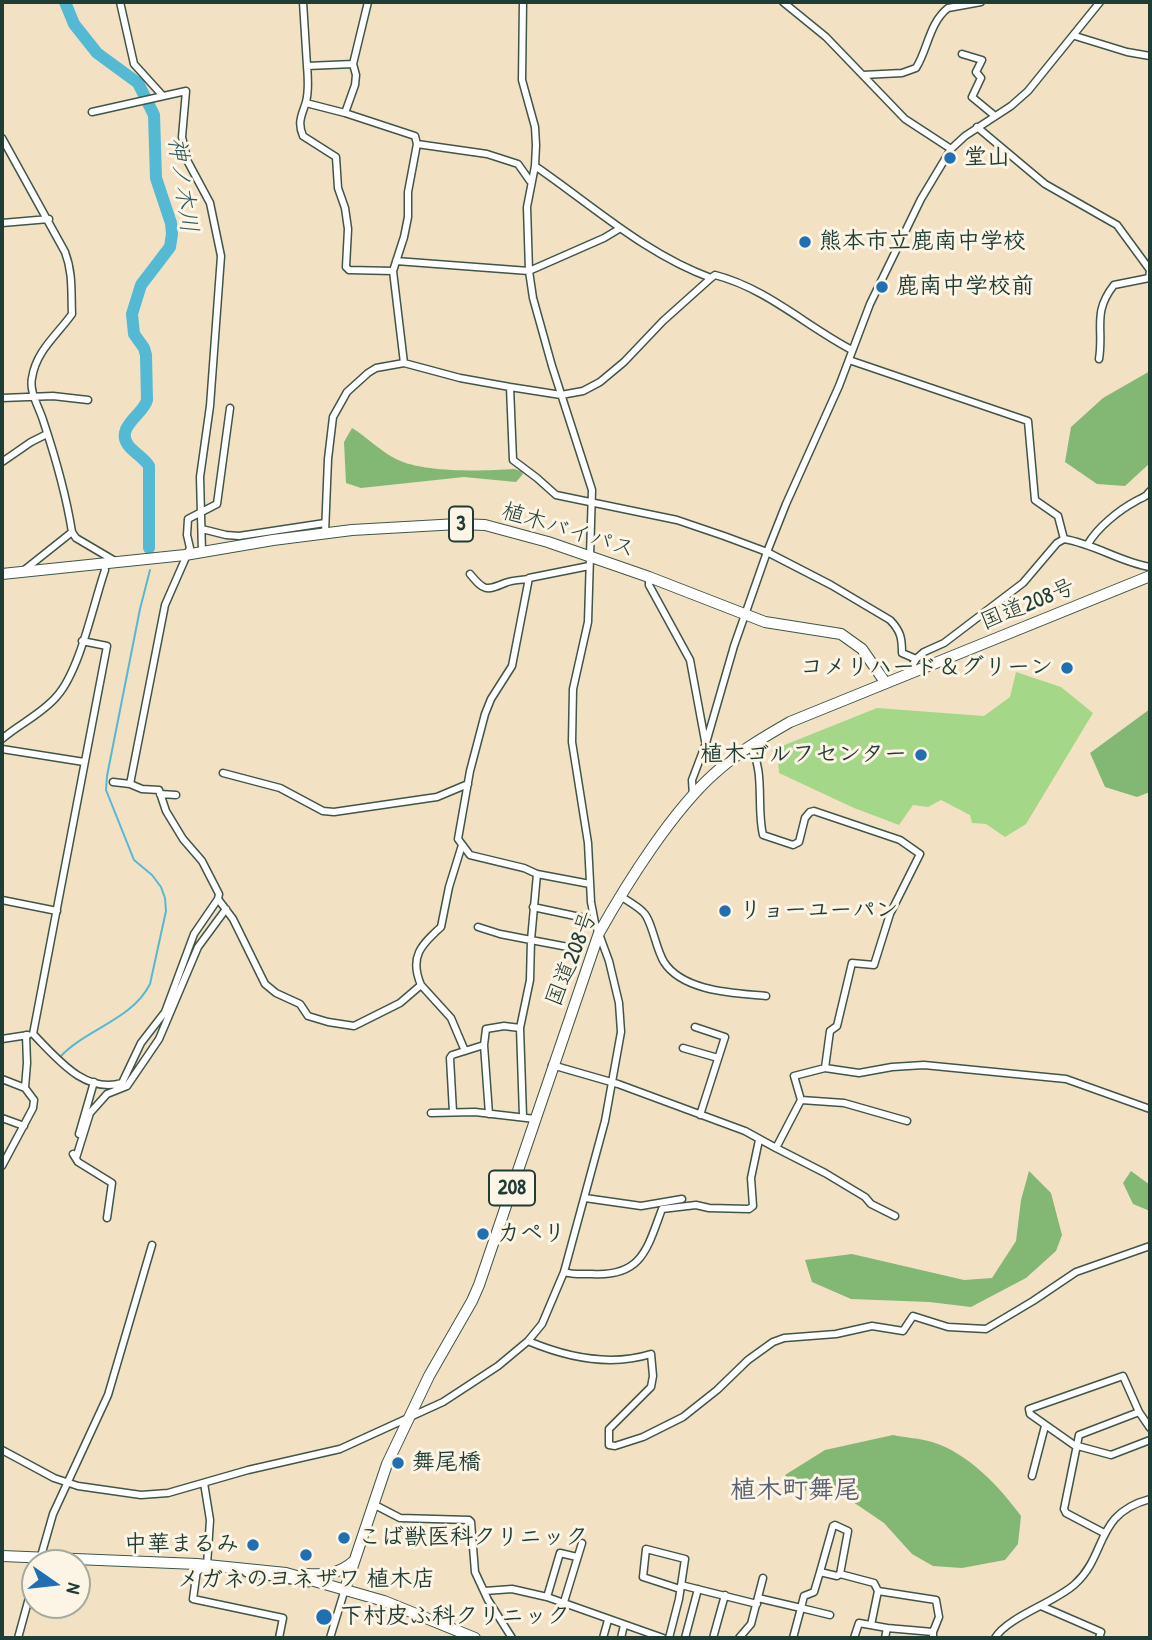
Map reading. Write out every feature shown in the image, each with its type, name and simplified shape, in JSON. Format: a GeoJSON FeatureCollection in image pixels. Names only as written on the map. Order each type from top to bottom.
{"type":"FeatureCollection","features":[{"type":"Feature","properties":{"kind":"highway","name":"植木バイパス"},"geometry":{"type":"LineString","coordinates":[[2,574],[185,555],[325,528],[485,525],[590,561],[649,577],[765,622],[841,634],[862,649],[885,682]]}},
{"type":"Feature","properties":{"kind":"highway","name":"国道208号"},"geometry":{"type":"LineString","coordinates":[[345,1589],[387,1464],[429,1376],[476,1293],[599,933],[620,896],[692,796],[749,746],[790,722],[1150,576]]}},
{"type":"Feature","properties":{"kind":"highway"},"geometry":{"type":"LineString","coordinates":[[2,1556],[21,1559]]}},
{"type":"Feature","properties":{"kind":"highway"},"geometry":{"type":"LineString","coordinates":[[91,1563],[328,1574],[340,1572],[354,1561]]}},
{"type":"Feature","properties":{"kind":"highway"},"geometry":{"type":"LineString","coordinates":[[286,1573],[384,1601],[475,1638]]}},
{"type":"Feature","properties":{"kind":"street"},"geometry":{"type":"LineString","coordinates":[[120,2],[134,64],[163,96]]}},
{"type":"Feature","properties":{"kind":"street"},"geometry":{"type":"LineString","coordinates":[[303,2],[306,103],[299,123],[303,136],[336,157],[338,188],[348,229],[346,267],[349,270],[393,271]]}},
{"type":"Feature","properties":{"kind":"street"},"geometry":{"type":"LineString","coordinates":[[345,113],[355,85],[353,64],[368,2]]}},
{"type":"Feature","properties":{"kind":"street"},"geometry":{"type":"LineString","coordinates":[[2,1450],[66,1482],[99,1491],[141,1495],[168,1493],[340,1449],[443,1402],[498,1366],[528,1341],[541,1324],[564,1272],[585,1198],[620,1044],[619,1003],[609,961],[594,920],[571,722],[573,689],[588,622],[592,490],[533,298],[529,271],[526,227],[530,181],[535,166],[535,127],[522,80],[523,2]]}},
{"type":"Feature","properties":{"kind":"street"},"geometry":{"type":"LineString","coordinates":[[783,2],[826,37],[905,119],[951,149]]}},
{"type":"Feature","properties":{"kind":"street"},"geometry":{"type":"LineString","coordinates":[[863,75],[902,73],[916,68],[936,20],[944,11],[981,2]]}},
{"type":"Feature","properties":{"kind":"street"},"geometry":{"type":"LineString","coordinates":[[692,796],[692,780],[706,743],[744,615],[767,552],[892,257],[921,199],[951,149],[1028,91],[1100,2]]}},
{"type":"Feature","properties":{"kind":"street"},"geometry":{"type":"LineString","coordinates":[[1074,36],[1150,56]]}},
{"type":"Feature","properties":{"kind":"street"},"geometry":{"type":"LineString","coordinates":[[962,54],[982,60],[976,72],[981,78],[972,97],[995,116]]}},
{"type":"Feature","properties":{"kind":"street"},"geometry":{"type":"LineString","coordinates":[[307,66],[353,64]]}},
{"type":"Feature","properties":{"kind":"street"},"geometry":{"type":"LineString","coordinates":[[92,112],[186,91],[182,137],[188,162],[210,203],[221,256],[209,419],[200,477],[202,552]]}},
{"type":"Feature","properties":{"kind":"street"},"geometry":{"type":"LineString","coordinates":[[306,103],[415,136],[417,144],[408,192],[408,217],[393,271],[404,363]]}},
{"type":"Feature","properties":{"kind":"street"},"geometry":{"type":"LineString","coordinates":[[977,128],[1045,184],[1117,225],[1150,270],[1149,278],[1114,285],[1101,304],[1099,359]]}},
{"type":"Feature","properties":{"kind":"street"},"geometry":{"type":"LineString","coordinates":[[2,138],[29,190],[49,219],[71,268],[72,314],[51,337],[38,360],[31,380],[34,397],[47,434],[72,531],[76,538],[116,562]]}},
{"type":"Feature","properties":{"kind":"street"},"geometry":{"type":"LineString","coordinates":[[417,144],[488,154],[518,164],[530,181]]}},
{"type":"Feature","properties":{"kind":"street"},"geometry":{"type":"LineString","coordinates":[[535,166],[620,229],[693,272],[711,278]]}},
{"type":"Feature","properties":{"kind":"street"},"geometry":{"type":"LineString","coordinates":[[2,223],[49,219]]}},
{"type":"Feature","properties":{"kind":"street"},"geometry":{"type":"LineString","coordinates":[[396,261],[529,271],[620,229]]}},
{"type":"Feature","properties":{"kind":"street"},"geometry":{"type":"LineString","coordinates":[[202,529],[239,536],[325,528],[331,428],[339,403],[347,392],[376,368],[404,363],[460,378],[561,395],[583,391],[600,382],[624,362],[686,298],[715,275],[753,289],[852,350]]}},
{"type":"Feature","properties":{"kind":"street"},"geometry":{"type":"LineString","coordinates":[[849,360],[1028,421],[1035,500],[1058,516],[1064,539]]}},
{"type":"Feature","properties":{"kind":"street"},"geometry":{"type":"LineString","coordinates":[[510,387],[513,460],[556,495],[677,520],[767,552],[890,620],[902,639],[902,653],[916,659]]}},
{"type":"Feature","properties":{"kind":"street"},"geometry":{"type":"LineString","coordinates":[[2,398],[88,400]]}},
{"type":"Feature","properties":{"kind":"street"},"geometry":{"type":"LineString","coordinates":[[130,784],[165,605],[190,548],[188,519],[217,504],[230,408]]}},
{"type":"Feature","properties":{"kind":"street"},"geometry":{"type":"LineString","coordinates":[[2,463],[47,434]]}},
{"type":"Feature","properties":{"kind":"street"},"geometry":{"type":"LineString","coordinates":[[1088,544],[1101,525],[1138,499],[1147,496],[1150,491]]}},
{"type":"Feature","properties":{"kind":"street"},"geometry":{"type":"LineString","coordinates":[[23,571],[72,531]]}},
{"type":"Feature","properties":{"kind":"street"},"geometry":{"type":"LineString","coordinates":[[908,674],[916,659],[944,643],[1023,583],[1057,543],[1064,539],[1088,544],[1117,559],[1150,567]]}},
{"type":"Feature","properties":{"kind":"street"},"geometry":{"type":"LineString","coordinates":[[470,574],[478,584],[488,589],[496,589],[506,583],[590,561]]}},
{"type":"Feature","properties":{"kind":"street"},"geometry":{"type":"LineString","coordinates":[[2,739],[57,696],[71,674],[105,570],[104,564]]}},
{"type":"Feature","properties":{"kind":"street"},"geometry":{"type":"LineString","coordinates":[[649,577],[649,585],[690,660],[706,743]]}},
{"type":"Feature","properties":{"kind":"street"},"geometry":{"type":"LineString","coordinates":[[529,579],[515,656],[485,714],[470,771],[458,839],[470,855],[524,868],[537,874],[590,884]]}},
{"type":"Feature","properties":{"kind":"street"},"geometry":{"type":"LineString","coordinates":[[25,1088],[29,1035],[57,911],[107,646],[82,641]]}},
{"type":"Feature","properties":{"kind":"street"},"geometry":{"type":"LineString","coordinates":[[749,746],[758,760],[759,817],[763,835],[793,845],[799,842],[805,818],[814,811],[900,840],[920,854],[890,914],[874,965],[852,962],[837,1026],[830,1031],[825,1068]]}},
{"type":"Feature","properties":{"kind":"street"},"geometry":{"type":"LineString","coordinates":[[2,749],[85,762]]}},
{"type":"Feature","properties":{"kind":"street"},"geometry":{"type":"LineString","coordinates":[[223,773],[280,788],[323,811],[334,812],[438,797],[468,783]]}},
{"type":"Feature","properties":{"kind":"street"},"geometry":{"type":"LineString","coordinates":[[29,1035],[75,1077],[114,1086],[122,1083],[141,1043],[165,1013],[194,934],[218,899],[219,894],[202,861],[183,839],[166,811],[159,790],[113,782]]}},
{"type":"Feature","properties":{"kind":"street"},"geometry":{"type":"LineString","coordinates":[[160,794],[176,795]]}},
{"type":"Feature","properties":{"kind":"street"},"geometry":{"type":"LineString","coordinates":[[462,845],[449,887],[441,927],[427,938],[416,959],[415,972],[421,985],[451,1018],[465,1051]]}},
{"type":"Feature","properties":{"kind":"street"},"geometry":{"type":"LineString","coordinates":[[523,1116],[520,1028],[530,980],[537,874]]}},
{"type":"Feature","properties":{"kind":"street"},"geometry":{"type":"LineString","coordinates":[[620,896],[646,914],[666,965],[676,974],[709,990],[766,996]]}},
{"type":"Feature","properties":{"kind":"street"},"geometry":{"type":"LineString","coordinates":[[218,899],[226,909],[265,984],[276,993],[300,1004],[308,1016],[354,1026],[400,1003],[421,985]]}},
{"type":"Feature","properties":{"kind":"street"},"geometry":{"type":"LineString","coordinates":[[2,900],[57,911]]}},
{"type":"Feature","properties":{"kind":"street"},"geometry":{"type":"LineString","coordinates":[[533,907],[594,920]]}},
{"type":"Feature","properties":{"kind":"street"},"geometry":{"type":"LineString","coordinates":[[76,1158],[90,1113],[107,1094],[127,1086],[159,1039],[198,947],[226,909]]}},
{"type":"Feature","properties":{"kind":"street"},"geometry":{"type":"LineString","coordinates":[[478,927],[568,947]]}},
{"type":"Feature","properties":{"kind":"street"},"geometry":{"type":"LineString","coordinates":[[489,1114],[484,1045],[486,1029],[504,1026],[520,1028]]}},
{"type":"Feature","properties":{"kind":"street"},"geometry":{"type":"LineString","coordinates":[[695,1027],[725,1037],[700,1115]]}},
{"type":"Feature","properties":{"kind":"street"},"geometry":{"type":"LineString","coordinates":[[2,1039],[29,1035]]}},
{"type":"Feature","properties":{"kind":"street"},"geometry":{"type":"LineString","coordinates":[[453,1112],[450,1058],[484,1045]]}},
{"type":"Feature","properties":{"kind":"street"},"geometry":{"type":"LineString","coordinates":[[683,1048],[718,1058]]}},
{"type":"Feature","properties":{"kind":"street"},"geometry":{"type":"LineString","coordinates":[[552,1065],[612,1083],[745,1131],[825,1173],[865,1197],[871,1204],[895,1216]]}},
{"type":"Feature","properties":{"kind":"street"},"geometry":{"type":"LineString","coordinates":[[776,1148],[802,1100],[794,1076],[825,1068],[859,1073],[892,1066],[924,1065],[1066,1079],[1150,1109]]}},
{"type":"Feature","properties":{"kind":"street"},"geometry":{"type":"LineString","coordinates":[[2,1079],[25,1088],[34,1100],[24,1126],[3,1161]]}},
{"type":"Feature","properties":{"kind":"street"},"geometry":{"type":"LineString","coordinates":[[94,1082],[73,1154],[78,1162],[112,1183],[107,1218]]}},
{"type":"Feature","properties":{"kind":"street"},"geometry":{"type":"LineString","coordinates":[[802,1100],[844,1103],[907,1121]]}},
{"type":"Feature","properties":{"kind":"street"},"geometry":{"type":"LineString","coordinates":[[431,1113],[489,1114],[535,1119]]}},
{"type":"Feature","properties":{"kind":"street"},"geometry":{"type":"LineString","coordinates":[[2,1118],[24,1126]]}},
{"type":"Feature","properties":{"kind":"street"},"geometry":{"type":"LineString","coordinates":[[641,1206],[642,1209],[696,1205],[709,1209],[749,1209],[753,1206],[751,1178],[759,1140]]}},
{"type":"Feature","properties":{"kind":"street"},"geometry":{"type":"LineString","coordinates":[[585,1198],[641,1206],[682,1199]]}},
{"type":"Feature","properties":{"kind":"street"},"geometry":{"type":"LineString","coordinates":[[564,1272],[609,1275],[628,1270],[647,1250],[662,1209]]}},
{"type":"Feature","properties":{"kind":"street"},"geometry":{"type":"LineString","coordinates":[[43,1549],[66,1482],[103,1409],[152,1245]]}},
{"type":"Feature","properties":{"kind":"street"},"geometry":{"type":"LineString","coordinates":[[528,1341],[554,1352],[582,1358],[627,1359],[651,1354],[651,1387],[609,1429],[608,1445],[615,1446],[684,1417],[748,1360],[773,1342],[784,1338],[836,1334],[872,1326],[902,1331],[913,1316],[948,1327],[986,1329],[1076,1272],[1150,1246]]}},
{"type":"Feature","properties":{"kind":"street"},"geometry":{"type":"LineString","coordinates":[[1150,1428],[1139,1412],[1123,1376],[1029,1409],[1030,1415],[1076,1446],[1113,1455],[1150,1440]]}},
{"type":"Feature","properties":{"kind":"street"},"geometry":{"type":"LineString","coordinates":[[1104,1533],[1063,1509],[1079,1435],[1139,1412]]}},
{"type":"Feature","properties":{"kind":"street"},"geometry":{"type":"LineString","coordinates":[[1032,1476],[1045,1426]]}},
{"type":"Feature","properties":{"kind":"street"},"geometry":{"type":"LineString","coordinates":[[204,1483],[210,1530],[194,1599],[283,1618],[279,1638]]}},
{"type":"Feature","properties":{"kind":"street"},"geometry":{"type":"LineString","coordinates":[[995,1638],[1076,1583],[1090,1564],[1104,1533],[1121,1513],[1132,1504],[1150,1499]]}},
{"type":"Feature","properties":{"kind":"street"},"geometry":{"type":"LineString","coordinates":[[373,1504],[400,1518],[469,1520],[475,1572],[512,1638]]}},
{"type":"Feature","properties":{"kind":"street"},"geometry":{"type":"LineString","coordinates":[[793,1638],[804,1596],[814,1592],[835,1525],[848,1531],[840,1574]]}},
{"type":"Feature","properties":{"kind":"street"},"geometry":{"type":"LineString","coordinates":[[564,1602],[582,1543]]}},
{"type":"Feature","properties":{"kind":"street"},"geometry":{"type":"LineString","coordinates":[[669,1638],[680,1586],[683,1558],[646,1549],[643,1577],[680,1586],[724,1595],[830,1615]]}},
{"type":"Feature","properties":{"kind":"street"},"geometry":{"type":"LineString","coordinates":[[547,1597],[560,1553],[577,1558]]}},
{"type":"Feature","properties":{"kind":"street"},"geometry":{"type":"LineString","coordinates":[[200,1567],[201,1570],[224,1570],[345,1589],[330,1638]]}},
{"type":"Feature","properties":{"kind":"street"},"geometry":{"type":"LineString","coordinates":[[820,1572],[874,1583],[878,1591],[871,1625]]}},
{"type":"Feature","properties":{"kind":"street"},"geometry":{"type":"LineString","coordinates":[[739,1638],[751,1623],[763,1578]]}},
{"type":"Feature","properties":{"kind":"street"},"geometry":{"type":"LineString","coordinates":[[485,1591],[512,1589],[547,1597],[652,1637],[663,1638]]}},
{"type":"Feature","properties":{"kind":"street"},"geometry":{"type":"LineString","coordinates":[[685,1638],[698,1589]]}},
{"type":"Feature","properties":{"kind":"street"},"geometry":{"type":"LineString","coordinates":[[854,1638],[856,1625],[933,1635],[939,1617],[936,1600],[878,1591]]}},
{"type":"Feature","properties":{"kind":"street"},"geometry":{"type":"LineString","coordinates":[[713,1638],[724,1595]]}},
{"type":"Feature","properties":{"kind":"street"},"geometry":{"type":"LineString","coordinates":[[1041,1606],[1101,1632],[1099,1638]]}},
{"type":"Feature","properties":{"kind":"street"},"geometry":{"type":"LineString","coordinates":[[18,1638],[23,1619]]}},
{"type":"Feature","properties":{"kind":"street"},"geometry":{"type":"LineString","coordinates":[[603,1638],[608,1620]]}},
{"type":"Feature","properties":{"kind":"street"},"geometry":{"type":"LineString","coordinates":[[621,1638],[624,1625]]}},
{"type":"Feature","properties":{"kind":"street"},"geometry":{"type":"LineString","coordinates":[[885,1638],[887,1629]]}},
{"type":"Feature","properties":{"kind":"green space"},"geometry":{"type":"Polygon","coordinates":[[[1150,371],[1150,463],[1125,486],[1097,484],[1065,462],[1071,427],[1103,398],[1150,371]]]}},
{"type":"Feature","properties":{"kind":"green space"},"geometry":{"type":"Polygon","coordinates":[[[352,428],[390,456],[408,464],[453,470],[514,469],[523,474],[516,482],[464,477],[361,488],[346,483],[344,442],[352,428]]]}},
{"type":"Feature","properties":{"kind":"green space","name":"植木ゴルフセンター"},"geometry":{"type":"Polygon","coordinates":[[[1016,672],[1061,687],[1093,713],[1026,824],[1005,837],[986,824],[972,823],[970,815],[941,800],[928,807],[913,805],[899,825],[854,808],[779,773],[778,760],[772,750],[877,708],[984,716],[1010,697],[1016,672]]]}},
{"type":"Feature","properties":{"kind":"green space"},"geometry":{"type":"Polygon","coordinates":[[[1150,709],[1150,792],[1137,797],[1105,787],[1090,753],[1150,709]]]}},
{"type":"Feature","properties":{"kind":"green space"},"geometry":{"type":"Polygon","coordinates":[[[1029,1171],[1051,1193],[1062,1235],[1056,1251],[1026,1278],[971,1307],[929,1302],[851,1299],[812,1282],[805,1260],[852,1254],[964,1280],[992,1278],[1016,1241],[1021,1200],[1029,1171]]]}},
{"type":"Feature","properties":{"kind":"green space"},"geometry":{"type":"Polygon","coordinates":[[[1131,1171],[1150,1185],[1150,1211],[1133,1204],[1123,1183],[1131,1171]]]}},
{"type":"Feature","properties":{"kind":"green space"},"geometry":{"type":"Polygon","coordinates":[[[893,1435],[945,1447],[970,1462],[1003,1493],[1021,1516],[1018,1544],[1005,1560],[962,1568],[933,1566],[912,1554],[884,1523],[828,1485],[799,1492],[785,1475],[825,1450],[893,1435]]]}},
{"type":"Feature","properties":{"kind":"waterway","name":"神ノ木川"},"geometry":{"type":"LineString","coordinates":[[65,2],[74,24],[97,53],[138,83],[154,115],[156,178],[171,223],[170,247],[141,285],[132,314],[134,334],[146,355],[147,400],[125,432],[125,438],[130,448],[149,466],[149,548]]}},
{"type":"Feature","properties":{"kind":"waterway"},"geometry":{"type":"LineString","coordinates":[[60,1057],[82,1039],[120,1016],[142,996],[150,984],[166,911],[161,887],[152,875],[134,860],[106,790],[140,609],[150,570]]}},
{"type":"Feature","properties":{"kind":"place","name":"堂山"},"geometry":{"type":"Point","coordinates":[950,158]}},
{"type":"Feature","properties":{"kind":"place","name":"熊本市立鹿南中学校"},"geometry":{"type":"Point","coordinates":[805,242]}},
{"type":"Feature","properties":{"kind":"place","name":"鹿南中学校前"},"geometry":{"type":"Point","coordinates":[882,287]}},
{"type":"Feature","properties":{"kind":"place","name":"コメリハード＆グリーン"},"geometry":{"type":"Point","coordinates":[1067,668]}},
{"type":"Feature","properties":{"kind":"place","name":"植木ゴルフセンター"},"geometry":{"type":"Point","coordinates":[921,755]}},
{"type":"Feature","properties":{"kind":"place","name":"リョーユーパン"},"geometry":{"type":"Point","coordinates":[725,911]}},
{"type":"Feature","properties":{"kind":"place","name":"カペリ"},"geometry":{"type":"Point","coordinates":[483,1234]}},
{"type":"Feature","properties":{"kind":"place","name":"舞尾橋"},"geometry":{"type":"Point","coordinates":[398,1463]}},
{"type":"Feature","properties":{"kind":"place","name":"こば獣医科クリニック"},"geometry":{"type":"Point","coordinates":[344,1538]}},
{"type":"Feature","properties":{"kind":"place","name":"中華まるみ"},"geometry":{"type":"Point","coordinates":[253,1545]}},
{"type":"Feature","properties":{"kind":"place","name":"メガネのヨネザワ 植木店"},"geometry":{"type":"Point","coordinates":[306,1555]}},
{"type":"Feature","properties":{"kind":"place","name":"下村皮ふ科クリニック"},"geometry":{"type":"Point","coordinates":[324,1617]}},
{"type":"Feature","properties":{"kind":"district","name":"植木町舞尾"},"geometry":{"type":"Point","coordinates":[795,1491]}}]}
